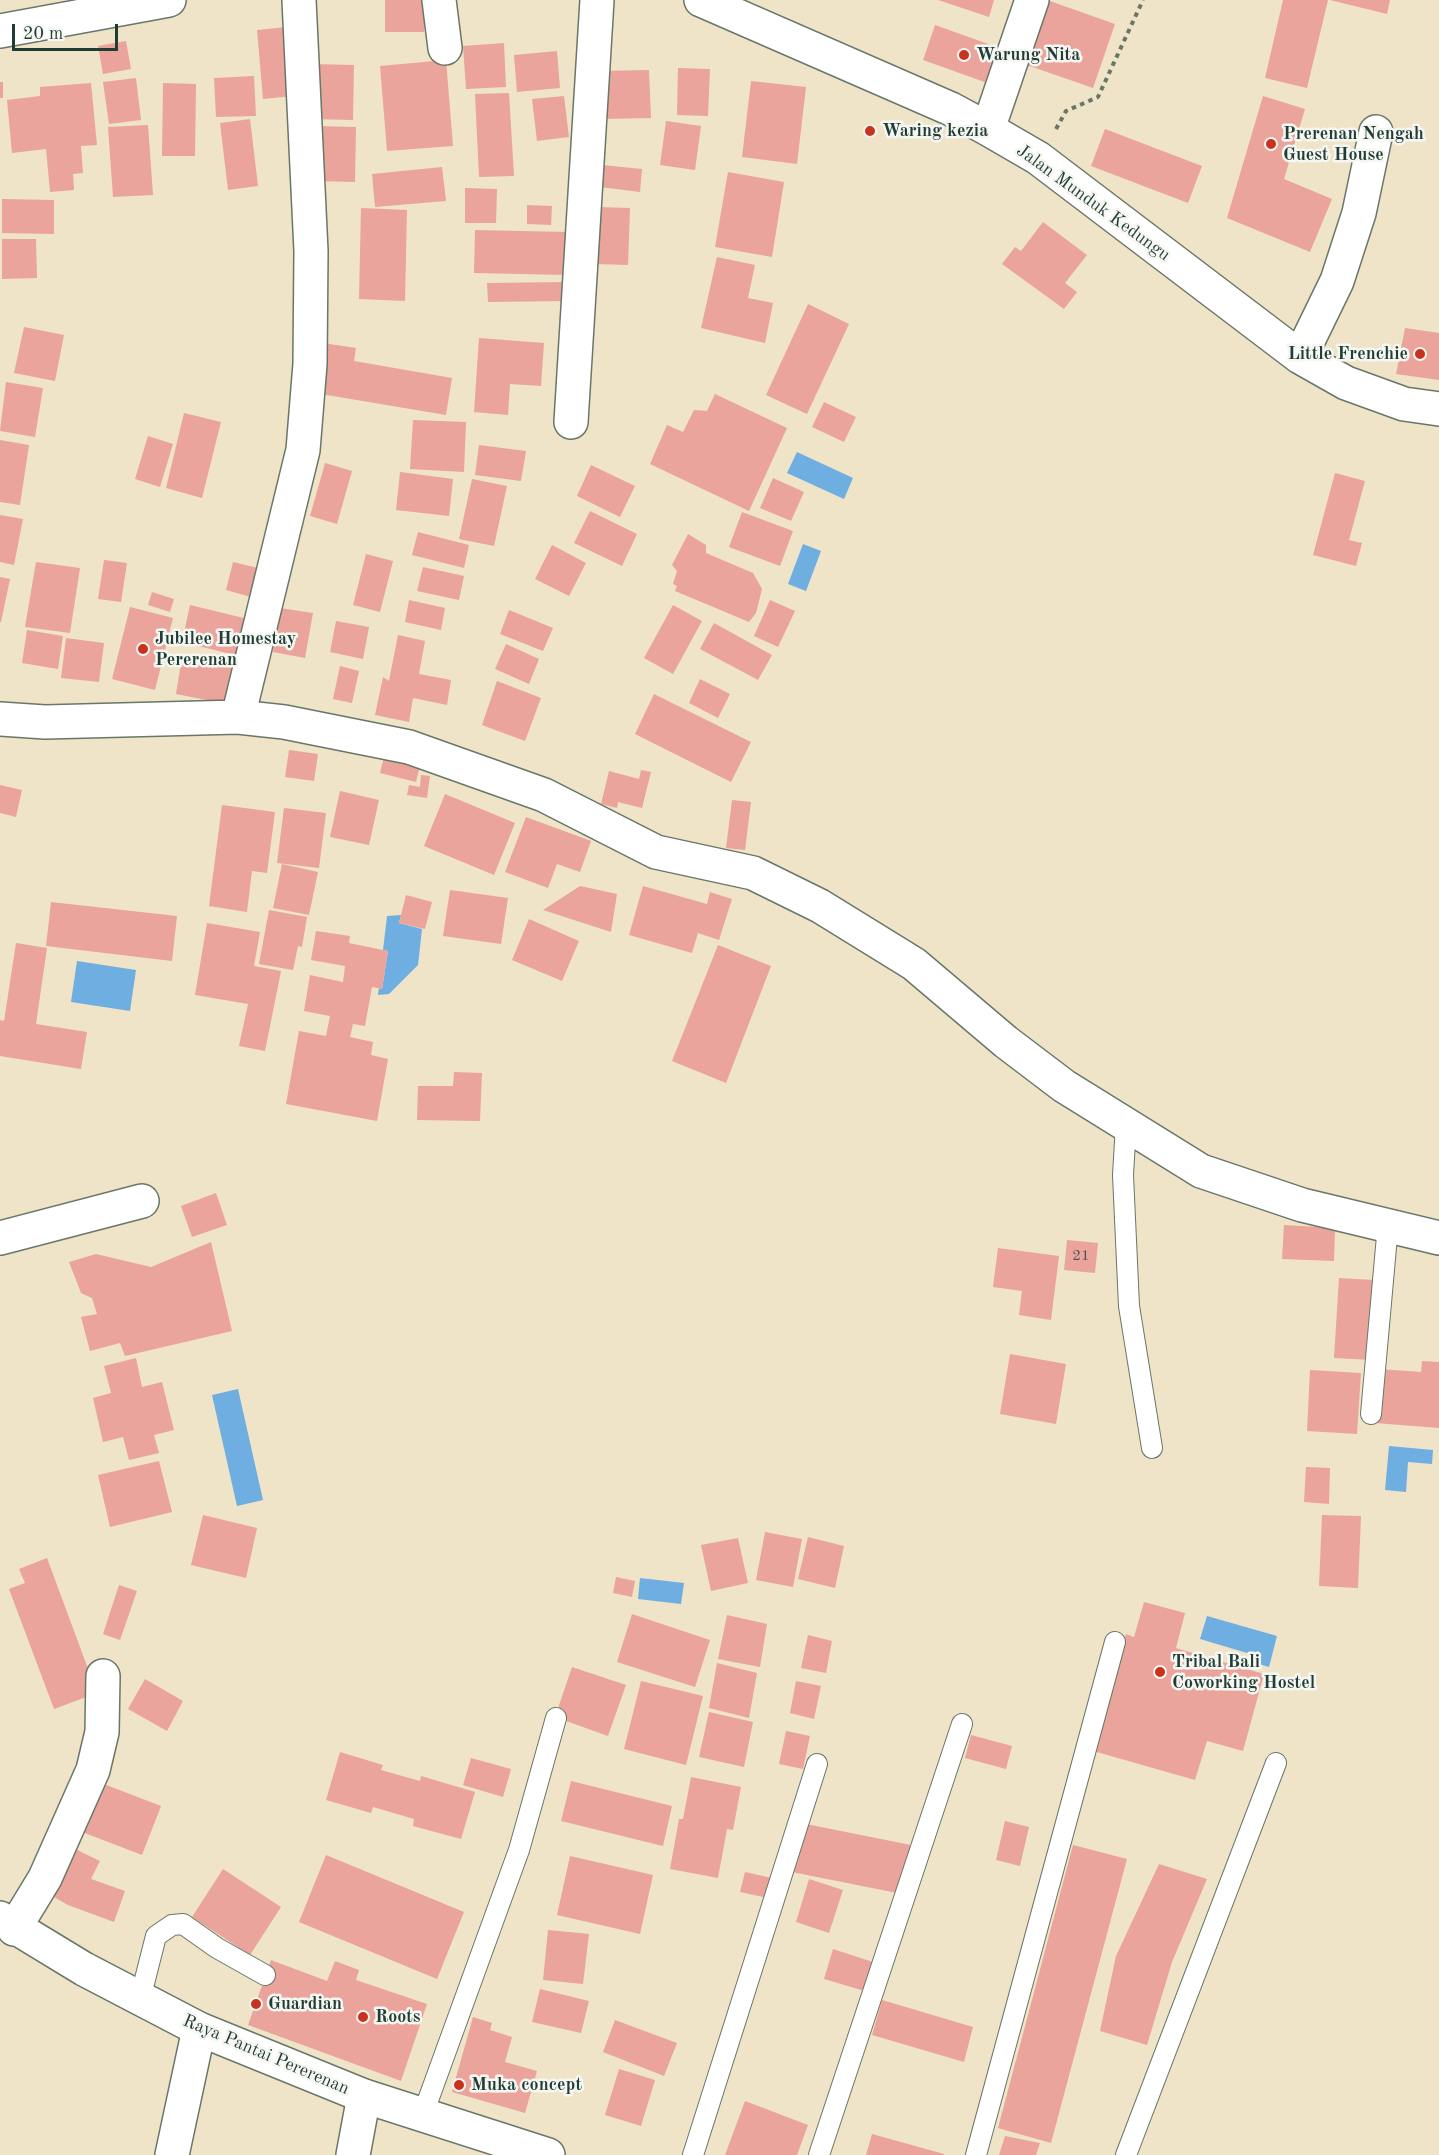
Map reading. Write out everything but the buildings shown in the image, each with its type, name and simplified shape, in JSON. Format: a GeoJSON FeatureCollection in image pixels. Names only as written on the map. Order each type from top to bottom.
{"type":"FeatureCollection","features":[{"type":"Feature","properties":{"kind":"street"},"geometry":{"type":"LineString","coordinates":[[0,31],[169,0]]}},
{"type":"Feature","properties":{"kind":"street"},"geometry":{"type":"LineString","coordinates":[[238,717],[304,439],[310,364],[311,251],[299,0]]}},
{"type":"Feature","properties":{"kind":"street"},"geometry":{"type":"LineString","coordinates":[[439,0],[445,48]]}},
{"type":"Feature","properties":{"kind":"street"},"geometry":{"type":"LineString","coordinates":[[572,422],[597,0]]}},
{"type":"Feature","properties":{"kind":"street","name":"Jalan Munduk Kedungu"},"geometry":{"type":"LineString","coordinates":[[701,0],[737,7],[951,109],[988,129],[1038,158],[1300,357],[1346,383],[1404,404],[1439,409]]}},
{"type":"Feature","properties":{"kind":"street"},"geometry":{"type":"LineString","coordinates":[[988,129],[1032,0]]}},
{"type":"Feature","properties":{"kind":"street"},"geometry":{"type":"LineString","coordinates":[[1300,357],[1337,281],[1359,213],[1376,132]]}},
{"type":"Feature","properties":{"kind":"street"},"geometry":{"type":"LineString","coordinates":[[0,719],[45,722],[238,717],[284,722],[409,747],[544,795],[656,852],[753,873],[789,888],[914,964],[1064,1086],[1201,1171],[1302,1205],[1439,1238]]}},
{"type":"Feature","properties":{"kind":"street"},"geometry":{"type":"LineString","coordinates":[[0,1238],[142,1201]]}},
{"type":"Feature","properties":{"kind":"street"},"geometry":{"type":"LineString","coordinates":[[7,1923],[45,1878],[93,1770],[102,1731],[103,1676]]}},
{"type":"Feature","properties":{"kind":"street","name":"Raya Pantai Pererenan"},"geometry":{"type":"LineString","coordinates":[[7,1923],[140,1999],[198,2029],[364,2096],[539,2154]]}},
{"type":"Feature","properties":{"kind":"street"},"geometry":{"type":"LineString","coordinates":[[172,2155],[198,2029]]}},
{"type":"Feature","properties":{"kind":"street"},"geometry":{"type":"LineString","coordinates":[[352,2155],[364,2096]]}},
{"type":"Feature","properties":{"kind":"lane"},"geometry":{"type":"LineString","coordinates":[[1126,1125],[1123,1175],[1129,1306],[1152,1448]]}},
{"type":"Feature","properties":{"kind":"lane"},"geometry":{"type":"LineString","coordinates":[[1371,1414],[1388,1225]]}},
{"type":"Feature","properties":{"kind":"lane"},"geometry":{"type":"LineString","coordinates":[[976,2155],[1115,1642]]}},
{"type":"Feature","properties":{"kind":"lane"},"geometry":{"type":"LineString","coordinates":[[423,2114],[519,1850],[556,1718]]}},
{"type":"Feature","properties":{"kind":"lane"},"geometry":{"type":"LineString","coordinates":[[819,2155],[962,1724]]}},
{"type":"Feature","properties":{"kind":"lane"},"geometry":{"type":"LineString","coordinates":[[1126,2155],[1276,1763]]}},
{"type":"Feature","properties":{"kind":"lane"},"geometry":{"type":"LineString","coordinates":[[693,2155],[817,1764]]}},
{"type":"Feature","properties":{"kind":"lane"},"geometry":{"type":"LineString","coordinates":[[140,1999],[156,1936],[172,1925],[183,1924],[217,1948],[265,1974]]}},
{"type":"Feature","properties":{"kind":"path"},"geometry":{"type":"LineString","coordinates":[[1038,158],[1066,111],[1098,97],[1143,0]]}},
{"type":"Feature","properties":{"kind":"water"},"geometry":{"type":"Polygon","coordinates":[[[797,452],[853,478],[844,499],[787,473],[797,452]]]}},
{"type":"Feature","properties":{"kind":"water"},"geometry":{"type":"Polygon","coordinates":[[[803,544],[821,551],[806,591],[788,584],[803,544]]]}},
{"type":"Feature","properties":{"kind":"water"},"geometry":{"type":"Polygon","coordinates":[[[401,915],[399,923],[422,929],[418,965],[389,994],[378,995],[379,988],[382,989],[388,951],[383,950],[387,916],[401,915]]]}},
{"type":"Feature","properties":{"kind":"water"},"geometry":{"type":"Polygon","coordinates":[[[77,961],[136,970],[130,1011],[71,1002],[77,961]]]}},
{"type":"Feature","properties":{"kind":"water"},"geometry":{"type":"Polygon","coordinates":[[[238,1389],[263,1500],[237,1506],[212,1395],[238,1389]]]}},
{"type":"Feature","properties":{"kind":"water"},"geometry":{"type":"Polygon","coordinates":[[[1389,1446],[1433,1450],[1432,1464],[1408,1462],[1406,1492],[1385,1490],[1389,1446]]]}},
{"type":"Feature","properties":{"kind":"water"},"geometry":{"type":"Polygon","coordinates":[[[640,1578],[684,1583],[681,1604],[638,1599],[640,1578]]]}},
{"type":"Feature","properties":{"kind":"water"},"geometry":{"type":"Polygon","coordinates":[[[1207,1616],[1277,1636],[1269,1667],[1252,1662],[1254,1655],[1200,1639],[1207,1616]]]}},
{"type":"Feature","properties":{"kind":"place","name":"Warung Nita"},"geometry":{"type":"Point","coordinates":[964,55]}},
{"type":"Feature","properties":{"kind":"place","name":"Waring kezia"},"geometry":{"type":"Point","coordinates":[870,131]}},
{"type":"Feature","properties":{"kind":"place","name":"Prerenan Nengah Guest House"},"geometry":{"type":"Point","coordinates":[1271,144]}},
{"type":"Feature","properties":{"kind":"place","name":"Little Frenchie"},"geometry":{"type":"Point","coordinates":[1420,354]}},
{"type":"Feature","properties":{"kind":"place","name":"Jubilee Homestay Pererenan"},"geometry":{"type":"Point","coordinates":[143,649]}},
{"type":"Feature","properties":{"kind":"place","name":"Tribal Bali Coworking Hostel"},"geometry":{"type":"Point","coordinates":[1160,1672]}},
{"type":"Feature","properties":{"kind":"place","name":"Guardian"},"geometry":{"type":"Point","coordinates":[256,2004]}},
{"type":"Feature","properties":{"kind":"place","name":"Roots"},"geometry":{"type":"Point","coordinates":[363,2017]}},
{"type":"Feature","properties":{"kind":"place","name":"Muka concept"},"geometry":{"type":"Point","coordinates":[459,2085]}}]}
